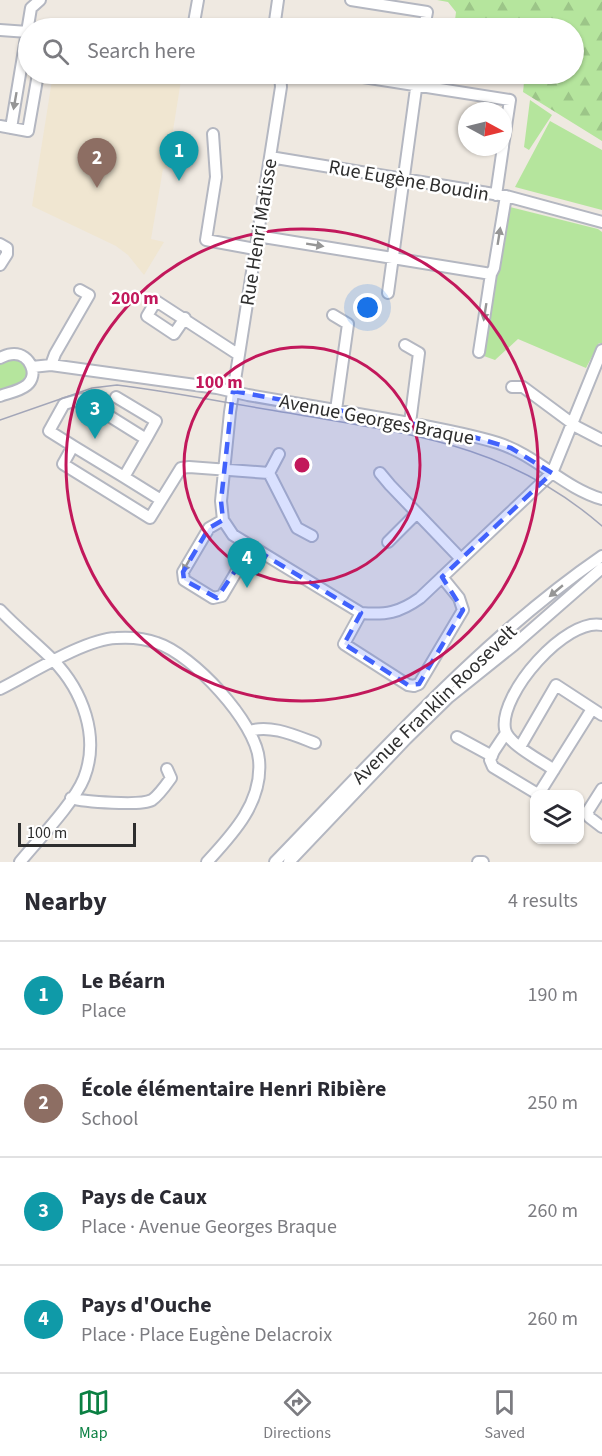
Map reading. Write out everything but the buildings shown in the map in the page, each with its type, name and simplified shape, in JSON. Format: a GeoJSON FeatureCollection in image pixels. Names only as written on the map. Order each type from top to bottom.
{"type":"FeatureCollection","features":[{"type":"Feature","properties":{"kind":"street"},"geometry":{"type":"LineString","coordinates":[[30,18],[31,8],[39,0]]}},
{"type":"Feature","properties":{"kind":"street"},"geometry":{"type":"LineString","coordinates":[[195,18],[198,0]]}},
{"type":"Feature","properties":{"kind":"street"},"geometry":{"type":"LineString","coordinates":[[275,18],[278,0]]}},
{"type":"Feature","properties":{"kind":"street"},"geometry":{"type":"LineString","coordinates":[[351,0],[427,12],[426,18]]}},
{"type":"Feature","properties":{"kind":"street"},"geometry":{"type":"LineString","coordinates":[[0,30],[18,31]]}},
{"type":"Feature","properties":{"kind":"street"},"geometry":{"type":"LineString","coordinates":[[18,73],[5,127],[28,131],[36,84]]}},
{"type":"Feature","properties":{"kind":"street","name":"Rue Henri Matisse"},"geometry":{"type":"LineString","coordinates":[[223,520],[221,501],[233,391],[281,84]]}},
{"type":"Feature","properties":{"kind":"street"},"geometry":{"type":"LineString","coordinates":[[388,293],[416,84]]}},
{"type":"Feature","properties":{"kind":"street"},"geometry":{"type":"LineString","coordinates":[[439,84],[510,100],[510,102]]}},
{"type":"Feature","properties":{"kind":"street"},"geometry":{"type":"LineString","coordinates":[[213,134],[216,177],[206,240],[255,249]]}},
{"type":"Feature","properties":{"kind":"street"},"geometry":{"type":"LineString","coordinates":[[503,156],[501,196],[602,222]]}},
{"type":"Feature","properties":{"kind":"street","name":"Rue Eugène Boudin"},"geometry":{"type":"LineString","coordinates":[[270,157],[501,196],[494,268],[491,274],[479,352]]}},
{"type":"Feature","properties":{"kind":"street"},"geometry":{"type":"LineString","coordinates":[[257,236],[491,274]]}},
{"type":"Feature","properties":{"kind":"street"},"geometry":{"type":"LineString","coordinates":[[0,244],[7,248],[7,254],[0,265]]}},
{"type":"Feature","properties":{"kind":"street"},"geometry":{"type":"LineString","coordinates":[[51,365],[89,295],[80,290]]}},
{"type":"Feature","properties":{"kind":"street"},"geometry":{"type":"LineString","coordinates":[[333,315],[348,324],[336,410]]}},
{"type":"Feature","properties":{"kind":"street"},"geometry":{"type":"LineString","coordinates":[[185,318],[239,355]]}},
{"type":"Feature","properties":{"kind":"street"},"geometry":{"type":"LineString","coordinates":[[405,345],[419,353],[410,423]]}},
{"type":"Feature","properties":{"kind":"street"},"geometry":{"type":"LineString","coordinates":[[0,350],[22,356],[32,367],[32,378],[28,385],[0,396]]}},
{"type":"Feature","properties":{"kind":"street"},"geometry":{"type":"LineString","coordinates":[[252,547],[222,596],[218,598],[213,598],[184,580],[183,572],[209,528],[223,520],[233,535],[361,613],[381,615],[404,609],[420,598],[552,473],[602,350]]}},
{"type":"Feature","properties":{"kind":"street"},"geometry":{"type":"LineString","coordinates":[[0,358],[12,354]]}},
{"type":"Feature","properties":{"kind":"street","name":"Avenue Georges Braque"},"geometry":{"type":"LineString","coordinates":[[32,367],[51,365],[233,391],[453,431],[500,444],[535,460],[591,496],[602,499]]}},
{"type":"Feature","properties":{"kind":"street"},"geometry":{"type":"LineString","coordinates":[[512,387],[523,387],[572,423],[602,440]]}},
{"type":"Feature","properties":{"kind":"street"},"geometry":{"type":"LineString","coordinates":[[116,397],[156,421],[124,477]]}},
{"type":"Feature","properties":{"kind":"street"},"geometry":{"type":"LineString","coordinates":[[146,439],[82,399],[64,404],[50,431],[161,500]]}},
{"type":"Feature","properties":{"kind":"street"},"geometry":{"type":"LineString","coordinates":[[73,446],[63,464],[150,518],[181,468],[189,466],[269,473]]}},
{"type":"Feature","properties":{"kind":"street"},"geometry":{"type":"LineString","coordinates":[[269,473],[279,454]]}},
{"type":"Feature","properties":{"kind":"street"},"geometry":{"type":"LineString","coordinates":[[269,473],[297,528],[312,536]]}},
{"type":"Feature","properties":{"kind":"street"},"geometry":{"type":"LineString","coordinates":[[380,473],[461,559]]}},
{"type":"Feature","properties":{"kind":"street"},"geometry":{"type":"LineString","coordinates":[[388,542],[417,513]]}},
{"type":"Feature","properties":{"kind":"street","name":"Avenue Franklin Roosevelt"},"geometry":{"type":"LineString","coordinates":[[275,862],[442,691],[504,634],[578,572],[602,556]]}},
{"type":"Feature","properties":{"kind":"street","name":"Avenue Franklin Roosevelt"},"geometry":{"type":"LineString","coordinates":[[289,862],[406,738],[449,697],[514,645],[602,568]]}},
{"type":"Feature","properties":{"kind":"street"},"geometry":{"type":"LineString","coordinates":[[361,613],[344,644],[408,685],[414,686],[418,684],[463,610],[459,597],[442,577]]}},
{"type":"Feature","properties":{"kind":"street"},"geometry":{"type":"LineString","coordinates":[[0,610],[54,661],[77,692],[90,733],[84,779],[20,862]]}},
{"type":"Feature","properties":{"kind":"street"},"geometry":{"type":"LineString","coordinates":[[554,770],[509,739],[505,729],[511,701],[524,678],[541,658],[576,630],[589,625],[602,625]]}},
{"type":"Feature","properties":{"kind":"street"},"geometry":{"type":"LineString","coordinates":[[0,689],[93,642],[136,637],[158,643],[175,652],[206,678],[231,704],[250,731],[259,759],[256,787],[247,814],[207,862]]}},
{"type":"Feature","properties":{"kind":"street"},"geometry":{"type":"LineString","coordinates":[[506,733],[490,760],[493,766],[536,793],[540,792],[597,712],[556,685],[520,747]]}},
{"type":"Feature","properties":{"kind":"street"},"geometry":{"type":"LineString","coordinates":[[250,731],[258,728],[294,735],[315,743]]}},
{"type":"Feature","properties":{"kind":"street"},"geometry":{"type":"LineString","coordinates":[[457,737],[492,756]]}},
{"type":"Feature","properties":{"kind":"street"},"geometry":{"type":"LineString","coordinates":[[71,798],[81,801],[141,803],[152,800],[171,778],[167,769]]}},
{"type":"Feature","properties":{"kind":"street"},"geometry":{"type":"LineString","coordinates":[[602,789],[588,811],[589,817],[602,827]]}},
{"type":"Feature","properties":{"kind":"street"},"geometry":{"type":"LineString","coordinates":[[478,862],[483,862]]}},
{"type":"Feature","properties":{"kind":"highlighted area"},"geometry":{"type":"Polygon","coordinates":[[[233,391],[453,431],[511,448],[552,473],[442,577],[463,610],[419,684],[408,685],[344,644],[361,613],[251,547],[217,598],[184,580],[183,572],[209,528],[223,520],[221,501],[233,391]]]}},
{"type":"Feature","properties":{"kind":"shaded area"},"geometry":{"type":"Polygon","coordinates":[[[51,84],[180,84],[167,168],[163,169],[151,239],[164,242],[144,275],[128,255],[116,246],[32,206],[51,84]]]}},
{"type":"Feature","properties":{"kind":"green space"},"geometry":{"type":"Polygon","coordinates":[[[437,0],[602,0],[602,141],[523,92],[524,84],[584,84],[584,18],[455,18],[456,12],[448,2],[437,0]]]}},
{"type":"Feature","properties":{"kind":"green space"},"geometry":{"type":"Polygon","coordinates":[[[530,100],[552,115],[529,150],[524,147],[530,100]]]}},
{"type":"Feature","properties":{"kind":"green space"},"geometry":{"type":"Polygon","coordinates":[[[550,121],[602,150],[602,210],[515,187],[550,121]]]}},
{"type":"Feature","properties":{"kind":"green space"},"geometry":{"type":"Polygon","coordinates":[[[506,206],[598,229],[602,232],[602,344],[599,343],[586,368],[518,339],[495,360],[481,355],[487,341],[484,338],[506,206]]]}},
{"type":"Feature","properties":{"kind":"green space"},"geometry":{"type":"Polygon","coordinates":[[[13,359],[25,366],[27,377],[20,384],[0,391],[0,363],[13,359]]]}},
{"type":"Feature","properties":{"kind":"tram line"},"geometry":{"type":"LineString","coordinates":[[0,420],[92,388],[117,385],[375,428],[454,446],[493,459],[530,476],[566,498],[602,526]]}},
{"type":"Feature","properties":{"kind":"place","name":"Le Béarn"},"geometry":{"type":"Point","coordinates":[179,181]}},
{"type":"Feature","properties":{"kind":"place","name":"École élémentaire Henri Ribière"},"geometry":{"type":"Point","coordinates":[97,188]}},
{"type":"Feature","properties":{"kind":"place","name":"Pays de Caux"},"geometry":{"type":"Point","coordinates":[95,439]}},
{"type":"Feature","properties":{"kind":"place","name":"Pays d'Ouche"},"geometry":{"type":"Point","coordinates":[247,588]}}]}
